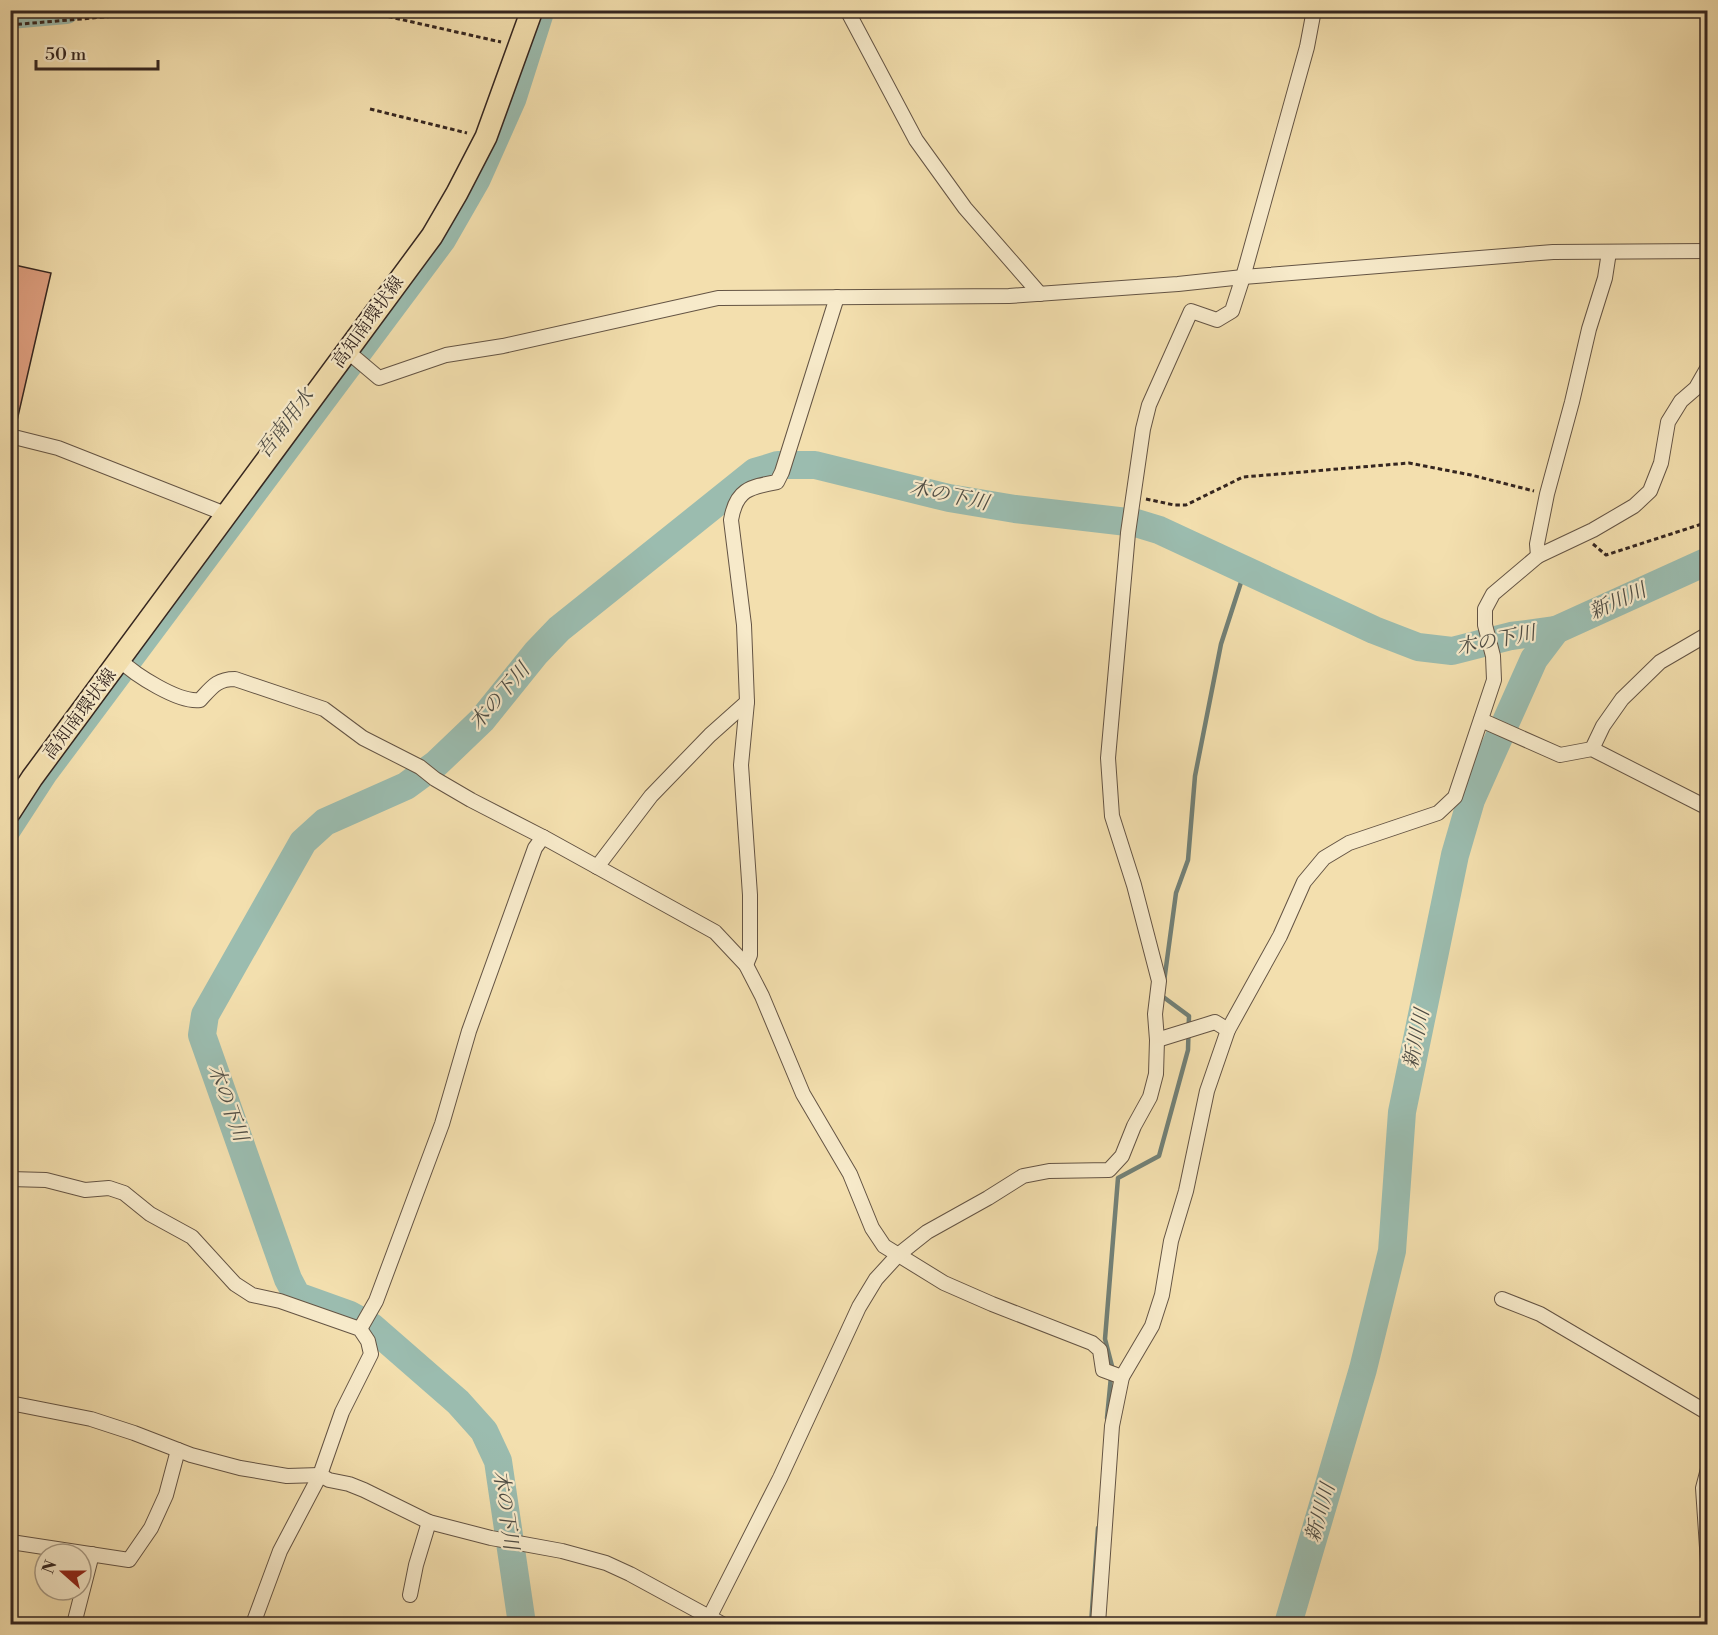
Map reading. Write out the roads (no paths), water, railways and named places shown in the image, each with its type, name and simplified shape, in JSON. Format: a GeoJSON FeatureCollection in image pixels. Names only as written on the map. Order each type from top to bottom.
{"type":"FeatureCollection","features":[{"type":"Feature","properties":{"kind":"main road","name":"高知南環状線"},"geometry":{"type":"LineString","coordinates":[[10,812],[32,778],[126,666],[228,515],[355,358],[432,236],[486,137],[532,10]]}},
{"type":"Feature","properties":{"kind":"street"},"geometry":{"type":"LineString","coordinates":[[847,10],[916,140],[965,208],[1040,294]]}},
{"type":"Feature","properties":{"kind":"street"},"geometry":{"type":"LineString","coordinates":[[10,1403],[91,1419],[178,1450],[240,1468],[287,1476],[320,1474],[329,1480],[364,1490],[429,1522],[606,1563],[630,1574],[712,1622],[859,1307],[876,1279],[898,1255],[927,1232],[1023,1176],[1049,1171],[1110,1170],[1122,1156],[1134,1126],[1150,1097],[1156,1074],[1155,1014],[1159,981],[1137,896],[1112,816],[1108,758],[1128,533],[1143,429],[1149,405],[1191,311],[1216,320],[1232,311],[1307,47],[1314,10]]}},
{"type":"Feature","properties":{"kind":"street"},"geometry":{"type":"LineString","coordinates":[[355,358],[379,378],[446,355],[503,346],[718,298],[1009,296],[1553,252],[1707,251]]}},
{"type":"Feature","properties":{"kind":"street"},"geometry":{"type":"LineString","coordinates":[[1538,556],[1537,544],[1547,494],[1589,328],[1605,278],[1609,252]]}},
{"type":"Feature","properties":{"kind":"street"},"geometry":{"type":"LineString","coordinates":[[746,965],[750,955],[750,896],[741,765],[747,702],[744,625],[730,520],[734,503],[752,486],[777,482],[782,472],[837,297]]}},
{"type":"Feature","properties":{"kind":"street"},"geometry":{"type":"LineString","coordinates":[[1098,1624],[1115,1373],[1152,1326],[1162,1295],[1171,1240],[1186,1191],[1200,1120],[1228,1030],[1280,936],[1304,882],[1324,858],[1349,843],[1438,813],[1455,797],[1485,721],[1494,680],[1493,656],[1485,625],[1485,609],[1493,594],[1538,556],[1634,506],[1650,491],[1661,463],[1668,422],[1681,401],[1696,388],[1707,367]]}},
{"type":"Feature","properties":{"kind":"street"},"geometry":{"type":"LineString","coordinates":[[10,436],[58,448],[228,515]]}},
{"type":"Feature","properties":{"kind":"street"},"geometry":{"type":"LineString","coordinates":[[1592,749],[1603,726],[1637,684],[1660,662],[1707,634]]}},
{"type":"Feature","properties":{"kind":"street"},"geometry":{"type":"LineString","coordinates":[[126,666],[148,682],[191,701],[200,700],[213,685],[224,679],[235,678],[324,709],[363,738],[420,767],[435,779],[471,800],[715,932],[746,965],[762,996],[803,1094],[850,1174],[872,1228],[884,1246],[944,1283],[1092,1343],[1100,1350],[1103,1370],[1115,1373]]}},
{"type":"Feature","properties":{"kind":"street"},"geometry":{"type":"LineString","coordinates":[[597,867],[651,796],[710,735],[747,702]]}},
{"type":"Feature","properties":{"kind":"street"},"geometry":{"type":"LineString","coordinates":[[1485,721],[1560,755],[1592,749],[1707,808]]}},
{"type":"Feature","properties":{"kind":"street"},"geometry":{"type":"LineString","coordinates":[[253,1624],[280,1551],[320,1474],[342,1412],[371,1354],[363,1325],[376,1301],[442,1124],[469,1031],[535,848],[543,837]]}},
{"type":"Feature","properties":{"kind":"street"},"geometry":{"type":"LineString","coordinates":[[1157,1040],[1215,1022],[1228,1030]]}},
{"type":"Feature","properties":{"kind":"street"},"geometry":{"type":"LineString","coordinates":[[10,1179],[45,1180],[85,1190],[109,1188],[124,1193],[150,1214],[192,1237],[235,1284],[252,1295],[363,1325]]}},
{"type":"Feature","properties":{"kind":"street"},"geometry":{"type":"LineString","coordinates":[[1502,1299],[1540,1314],[1707,1413]]}},
{"type":"Feature","properties":{"kind":"street"},"geometry":{"type":"LineString","coordinates":[[93,1554],[129,1560],[151,1528],[166,1495],[178,1450]]}},
{"type":"Feature","properties":{"kind":"street"},"geometry":{"type":"LineString","coordinates":[[1707,1469],[1702,1488],[1707,1562]]}},
{"type":"Feature","properties":{"kind":"street"},"geometry":{"type":"LineString","coordinates":[[410,1595],[429,1522]]}},
{"type":"Feature","properties":{"kind":"street"},"geometry":{"type":"LineString","coordinates":[[11,1542],[33,1545]]}},
{"type":"Feature","properties":{"kind":"street"},"geometry":{"type":"LineString","coordinates":[[74,1624],[80,1602]]}},
{"type":"Feature","properties":{"kind":"waterway"},"geometry":{"type":"LineString","coordinates":[[10,15],[66,10]]}},
{"type":"Feature","properties":{"kind":"waterway","name":"吾南用水"},"geometry":{"type":"LineString","coordinates":[[10,836],[49,776],[447,243],[482,182],[518,101],[547,10]]}},
{"type":"Feature","properties":{"kind":"waterway","name":"木の下川"},"geometry":{"type":"LineString","coordinates":[[522,1624],[498,1461],[484,1431],[458,1402],[372,1327],[350,1315],[297,1296],[288,1279],[202,1035],[205,1015],[303,842],[325,822],[406,786],[436,764],[482,720],[536,653],[559,629],[755,472],[778,465],[815,465],[949,498],[1015,509],[1136,523],[1159,530],[1374,630],[1418,647],[1452,651],[1511,636],[1556,630]]}},
{"type":"Feature","properties":{"kind":"waterway","name":"新川川"},"geometry":{"type":"LineString","coordinates":[[1288,1624],[1363,1369],[1392,1251],[1402,1112],[1455,855],[1471,800],[1534,659],[1556,630],[1708,561]]}},
{"type":"Feature","properties":{"kind":"waterway"},"geometry":{"type":"LineString","coordinates":[[1164,982],[1176,893],[1188,860],[1195,776],[1221,644],[1245,570]]}},
{"type":"Feature","properties":{"kind":"waterway"},"geometry":{"type":"LineString","coordinates":[[1107,1418],[1112,1366],[1105,1339],[1118,1178],[1159,1156],[1188,1050],[1189,1016],[1162,996],[1163,993]]}},
{"type":"Feature","properties":{"kind":"waterway"},"geometry":{"type":"LineString","coordinates":[[1091,1624],[1098,1528]]}}]}
